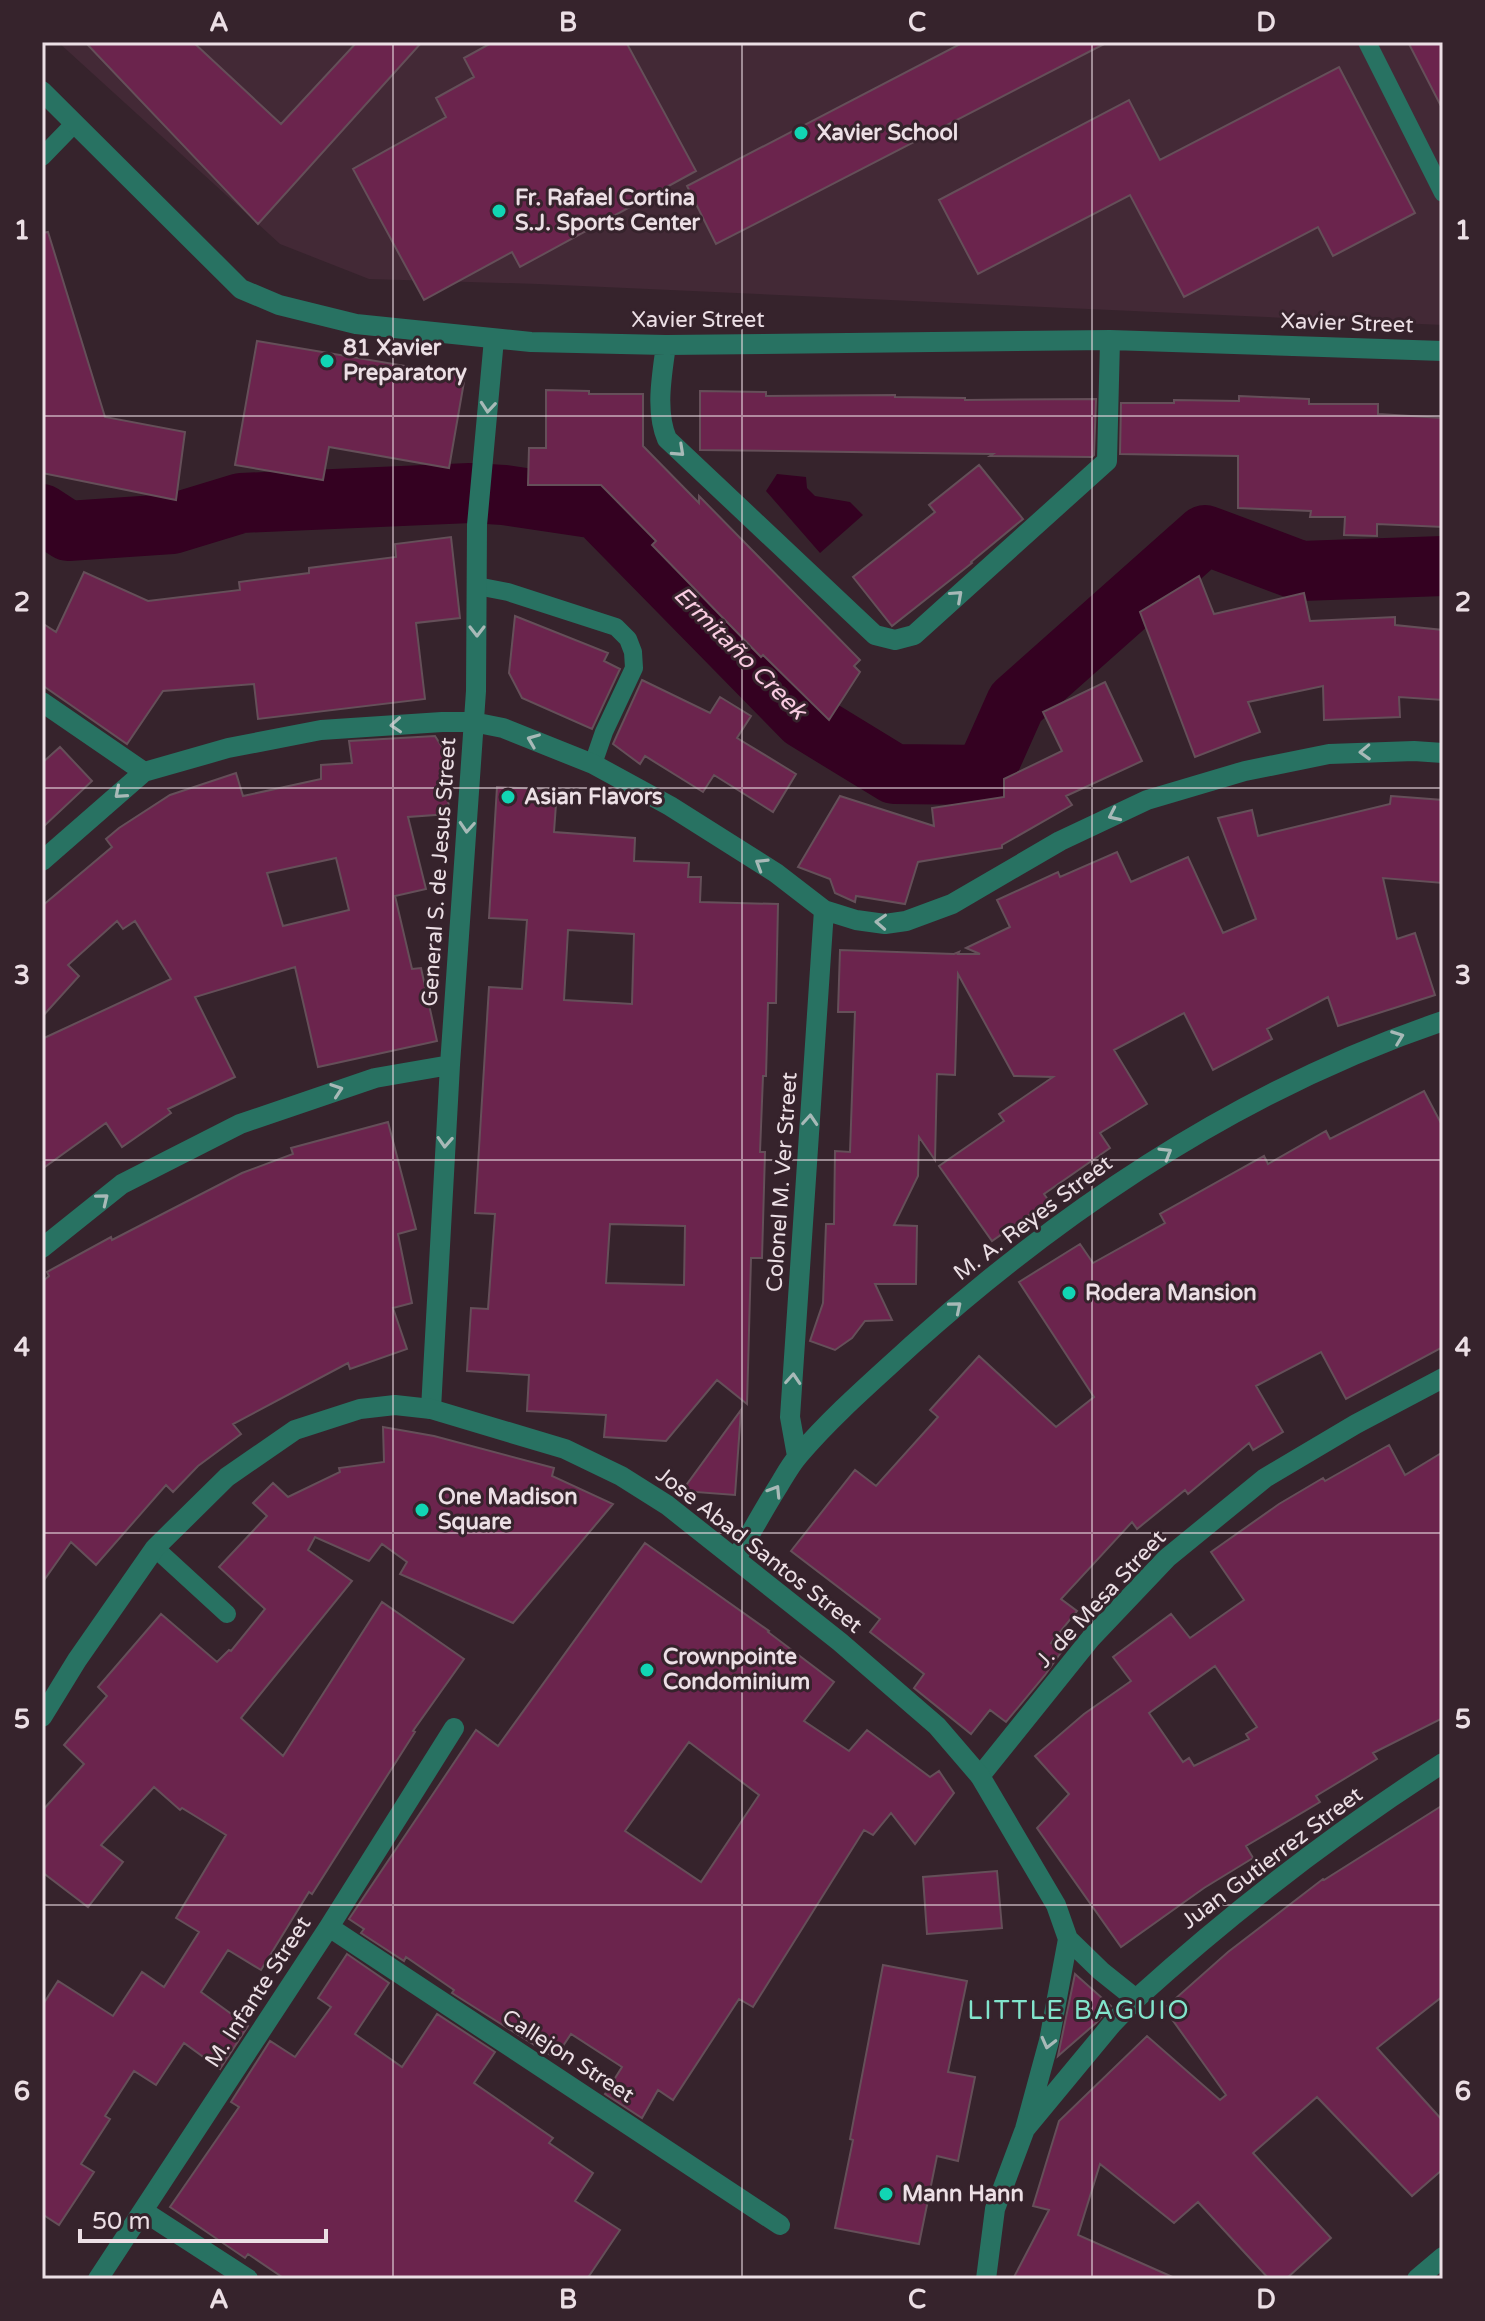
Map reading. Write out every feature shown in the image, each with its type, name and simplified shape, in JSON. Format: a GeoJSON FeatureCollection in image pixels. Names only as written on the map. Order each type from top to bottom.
{"type":"FeatureCollection","features":[{"type":"Feature","properties":{"kind":"street","name":"Xavier Street"},"geometry":{"type":"LineString","coordinates":[[42,91],[241,289],[279,305],[356,324],[494,339],[666,345],[1110,340],[1443,351]]}},
{"type":"Feature","properties":{"kind":"street","name":"General S. de Jesus Street"},"geometry":{"type":"LineString","coordinates":[[431,1409],[450,1065],[476,691],[477,525],[494,339]]}},
{"type":"Feature","properties":{"kind":"street"},"geometry":{"type":"LineString","coordinates":[[666,345],[661,426],[667,439],[875,635],[895,640],[914,635],[1107,461],[1110,340]]}},
{"type":"Feature","properties":{"kind":"street"},"geometry":{"type":"LineString","coordinates":[[42,702],[144,772]]}},
{"type":"Feature","properties":{"kind":"street"},"geometry":{"type":"LineString","coordinates":[[42,861],[144,772],[228,748],[321,730],[473,722],[503,728],[593,764],[670,806],[776,873],[824,910],[856,920],[885,924],[906,921],[952,904],[1060,841],[1147,800],[1245,771],[1329,754],[1443,753]]}},
{"type":"Feature","properties":{"kind":"street","name":"Colonel M. Ver Street"},"geometry":{"type":"LineString","coordinates":[[797,1456],[790,1417],[824,910]]}},
{"type":"Feature","properties":{"kind":"street","name":"M. A. Reyes Street"},"geometry":{"type":"LineString","coordinates":[[736,1559],[797,1456],[858,1394],[1008,1263],[1162,1154],[1240,1111],[1393,1038],[1443,1021]]}},
{"type":"Feature","properties":{"kind":"street"},"geometry":{"type":"LineString","coordinates":[[42,1248],[122,1184],[240,1124],[375,1078],[450,1065]]}},
{"type":"Feature","properties":{"kind":"street","name":"J. de Mesa Street"},"geometry":{"type":"LineString","coordinates":[[980,1776],[1091,1638],[1167,1558],[1265,1478],[1356,1424],[1443,1378]]}},
{"type":"Feature","properties":{"kind":"street","name":"Jose Abad Santos Street"},"geometry":{"type":"LineString","coordinates":[[42,1717],[77,1660],[155,1548],[227,1477],[295,1430],[360,1409],[395,1405],[431,1409],[565,1449],[621,1476],[667,1505],[840,1642],[937,1726],[980,1776],[1056,1905],[1068,1939],[1136,1999]]}},
{"type":"Feature","properties":{"kind":"street","name":"M. Infante Street"},"geometry":{"type":"LineString","coordinates":[[98,2279],[329,1927],[454,1728]]}},
{"type":"Feature","properties":{"kind":"street","name":"Juan Gutierrez Street"},"geometry":{"type":"LineString","coordinates":[[1136,1999],[1213,1930],[1329,1840],[1443,1763]]}},
{"type":"Feature","properties":{"kind":"street","name":"Callejon Street"},"geometry":{"type":"LineString","coordinates":[[329,1927],[780,2225]]}},
{"type":"Feature","properties":{"kind":"street"},"geometry":{"type":"LineString","coordinates":[[986,2279],[995,2209],[1025,2129],[1049,2041],[1068,1939]]}},
{"type":"Feature","properties":{"kind":"street"},"geometry":{"type":"LineString","coordinates":[[1025,2129],[1136,1999]]}},
{"type":"Feature","properties":{"kind":"street"},"geometry":{"type":"LineString","coordinates":[[143,2211],[248,2279]]}},
{"type":"Feature","properties":{"kind":"street"},"geometry":{"type":"LineString","coordinates":[[1417,2279],[1443,2257]]}},
{"type":"Feature","properties":{"kind":"lane"},"geometry":{"type":"LineString","coordinates":[[1367,42],[1443,193]]}},
{"type":"Feature","properties":{"kind":"lane"},"geometry":{"type":"LineString","coordinates":[[42,157],[74,124]]}},
{"type":"Feature","properties":{"kind":"lane"},"geometry":{"type":"LineString","coordinates":[[477,586],[508,592],[616,627],[628,639],[634,668],[604,732],[593,764]]}},
{"type":"Feature","properties":{"kind":"lane"},"geometry":{"type":"LineString","coordinates":[[155,1548],[227,1614]]}},
{"type":"Feature","properties":{"kind":"shaded area","name":"Xavier School"},"geometry":{"type":"Polygon","coordinates":[[[58,42],[1443,42],[1443,325],[369,279],[280,244],[58,42]]]}},
{"type":"Feature","properties":{"kind":"shaded area"},"geometry":{"type":"Polygon","coordinates":[[[777,474],[806,477],[807,488],[815,496],[850,502],[863,515],[820,553],[766,491],[777,474]]]}},
{"type":"Feature","properties":{"kind":"building"},"geometry":{"type":"Polygon","coordinates":[[[85,42],[193,42],[281,124],[357,42],[422,42],[258,224],[85,42]]]}},
{"type":"Feature","properties":{"kind":"building","name":"Fr. Rafael Cortina S.J. Sports Center"},"geometry":{"type":"Polygon","coordinates":[[[493,42],[626,42],[696,171],[520,267],[512,252],[424,300],[353,169],[446,117],[436,98],[474,77],[464,58],[493,42]]]}},
{"type":"Feature","properties":{"kind":"building"},"geometry":{"type":"Polygon","coordinates":[[[964,42],[1108,42],[716,244],[687,186],[964,42]]]}},
{"type":"Feature","properties":{"kind":"building"},"geometry":{"type":"Polygon","coordinates":[[[1408,42],[1443,42],[1443,110],[1408,42]]]}},
{"type":"Feature","properties":{"kind":"building"},"geometry":{"type":"Polygon","coordinates":[[[1339,67],[1415,213],[1333,256],[1318,227],[1184,297],[1130,195],[978,274],[939,200],[1129,100],[1160,160],[1339,67]]]}},
{"type":"Feature","properties":{"kind":"building"},"geometry":{"type":"Polygon","coordinates":[[[48,232],[105,417],[185,432],[176,500],[42,473],[42,233],[48,232]]]}},
{"type":"Feature","properties":{"kind":"building"},"geometry":{"type":"Polygon","coordinates":[[[257,341],[465,376],[449,468],[329,447],[323,480],[235,465],[257,341]]]}},
{"type":"Feature","properties":{"kind":"building"},"geometry":{"type":"Polygon","coordinates":[[[546,390],[643,394],[643,446],[699,503],[699,496],[860,660],[854,666],[860,672],[829,720],[763,655],[761,657],[652,545],[656,541],[601,485],[528,485],[529,448],[546,448],[546,390]]]}},
{"type":"Feature","properties":{"kind":"building"},"geometry":{"type":"Polygon","coordinates":[[[700,391],[766,392],[766,396],[1096,399],[1094,455],[700,450],[700,391]]]}},
{"type":"Feature","properties":{"kind":"building"},"geometry":{"type":"Polygon","coordinates":[[[1239,396],[1309,399],[1309,404],[1378,404],[1378,414],[1443,418],[1443,527],[1377,524],[1377,536],[1344,535],[1345,517],[1310,517],[1311,511],[1238,508],[1238,456],[1120,454],[1121,403],[1239,401],[1239,396]]]}},
{"type":"Feature","properties":{"kind":"building"},"geometry":{"type":"Polygon","coordinates":[[[979,465],[1023,519],[892,626],[853,577],[935,512],[929,505],[979,465]]]}},
{"type":"Feature","properties":{"kind":"building"},"geometry":{"type":"Polygon","coordinates":[[[451,537],[460,618],[416,623],[425,699],[258,719],[254,684],[163,691],[127,744],[42,685],[42,623],[56,632],[84,572],[148,601],[240,590],[239,582],[309,573],[309,568],[396,557],[395,544],[451,537]]]}},
{"type":"Feature","properties":{"kind":"building"},"geometry":{"type":"Polygon","coordinates":[[[1199,576],[1214,614],[1304,593],[1310,621],[1395,617],[1395,625],[1443,630],[1443,700],[1399,697],[1400,717],[1324,720],[1323,686],[1248,702],[1260,732],[1195,757],[1140,612],[1199,576]]]}},
{"type":"Feature","properties":{"kind":"building"},"geometry":{"type":"Polygon","coordinates":[[[515,616],[608,653],[604,661],[620,669],[592,729],[522,698],[509,673],[515,616]]]}},
{"type":"Feature","properties":{"kind":"building"},"geometry":{"type":"Polygon","coordinates":[[[642,680],[710,713],[720,697],[751,716],[737,738],[796,774],[773,812],[714,775],[703,792],[645,756],[640,764],[613,744],[642,680]]]}},
{"type":"Feature","properties":{"kind":"building"},"geometry":{"type":"Polygon","coordinates":[[[1105,682],[1142,761],[1066,796],[1072,805],[1002,845],[1002,848],[918,862],[905,904],[856,896],[855,902],[835,893],[830,879],[798,867],[840,796],[934,826],[932,808],[1004,797],[1004,779],[1062,751],[1043,712],[1105,682]]]}},
{"type":"Feature","properties":{"kind":"building"},"geometry":{"type":"Polygon","coordinates":[[[435,736],[446,753],[449,814],[408,817],[426,889],[395,896],[412,969],[421,968],[437,1041],[318,1067],[295,967],[195,997],[235,1077],[168,1109],[171,1113],[122,1147],[106,1123],[42,1169],[42,1039],[171,979],[135,921],[123,929],[117,921],[68,965],[79,976],[42,1017],[42,906],[112,847],[106,839],[170,795],[236,773],[243,796],[321,779],[321,765],[352,763],[349,741],[435,736]],[[336,858],[267,873],[283,926],[349,910],[336,858]]]}},
{"type":"Feature","properties":{"kind":"building"},"geometry":{"type":"Polygon","coordinates":[[[60,747],[92,781],[42,828],[42,763],[60,747]]]}},
{"type":"Feature","properties":{"kind":"building"},"geometry":{"type":"Polygon","coordinates":[[[497,787],[557,790],[554,832],[635,838],[634,861],[689,863],[688,877],[701,877],[700,902],[778,904],[776,1003],[768,1003],[766,1076],[763,1076],[760,1152],[765,1152],[762,1258],[751,1258],[747,1404],[717,1380],[666,1441],[604,1437],[606,1415],[527,1411],[529,1375],[467,1371],[471,1308],[488,1309],[495,1214],[475,1213],[489,987],[522,989],[527,920],[489,918],[497,787]],[[568,930],[564,1000],[632,1004],[634,934],[568,930]],[[610,1224],[606,1283],[684,1285],[685,1226],[610,1224]]]}},
{"type":"Feature","properties":{"kind":"building"},"geometry":{"type":"Polygon","coordinates":[[[1391,796],[1443,800],[1443,883],[1383,878],[1397,939],[1415,933],[1435,995],[1338,1026],[1328,997],[1267,1029],[1272,1039],[1213,1070],[1184,1013],[1114,1050],[1147,1104],[1100,1133],[1110,1148],[1044,1194],[1049,1201],[992,1241],[939,1166],[1004,1121],[999,1114],[1053,1077],[1014,1076],[958,974],[955,1075],[937,1074],[935,1160],[919,1137],[918,1176],[894,1225],[917,1226],[916,1284],[875,1284],[892,1320],[865,1321],[852,1338],[835,1350],[810,1341],[823,1303],[826,1224],[834,1224],[835,1151],[850,1152],[855,1012],[838,1012],[840,950],[980,954],[966,948],[1010,927],[997,900],[1058,872],[1060,877],[1117,852],[1131,882],[1188,857],[1223,933],[1256,919],[1218,818],[1252,810],[1258,836],[1390,804],[1391,796]]]}},
{"type":"Feature","properties":{"kind":"building"},"geometry":{"type":"Polygon","coordinates":[[[1424,1091],[1443,1127],[1443,1347],[1346,1399],[1321,1352],[1256,1386],[1283,1432],[1253,1450],[1249,1443],[1188,1494],[1185,1490],[1137,1529],[1132,1522],[1061,1599],[1077,1611],[1051,1643],[1062,1651],[1045,1675],[1006,1722],[990,1710],[971,1734],[914,1688],[924,1674],[870,1632],[880,1619],[791,1551],[855,1470],[876,1486],[938,1417],[930,1410],[979,1356],[1056,1427],[1094,1397],[1019,1282],[1080,1244],[1093,1263],[1165,1223],[1160,1214],[1264,1156],[1268,1164],[1326,1131],[1330,1139],[1424,1091]]]}},
{"type":"Feature","properties":{"kind":"building"},"geometry":{"type":"Polygon","coordinates":[[[388,1122],[416,1229],[398,1234],[412,1303],[393,1308],[407,1349],[350,1369],[348,1363],[233,1424],[241,1434],[198,1466],[173,1492],[166,1485],[96,1565],[71,1542],[42,1583],[42,1282],[49,1276],[47,1272],[242,1173],[293,1154],[291,1148],[388,1122]]]}},
{"type":"Feature","properties":{"kind":"building"},"geometry":{"type":"Polygon","coordinates":[[[741,1410],[735,1495],[682,1491],[741,1410]]]}},
{"type":"Feature","properties":{"kind":"building"},"geometry":{"type":"Polygon","coordinates":[[[383,1427],[434,1436],[554,1468],[552,1476],[613,1504],[513,1623],[400,1574],[407,1562],[382,1544],[369,1561],[315,1537],[308,1550],[352,1581],[241,1718],[283,1756],[382,1602],[464,1659],[413,1731],[261,1970],[228,1950],[201,1992],[248,2026],[220,2069],[184,2043],[156,2085],[134,2071],[105,2116],[110,2119],[81,2164],[94,2172],[59,2225],[42,2214],[42,2006],[58,1981],[113,2016],[142,1972],[164,1987],[199,1932],[176,1918],[226,1835],[182,1808],[180,1810],[154,1787],[101,1845],[123,1862],[88,1907],[42,1872],[42,1811],[84,1764],[64,1745],[107,1696],[98,1687],[161,1614],[217,1662],[231,1651],[265,1609],[219,1567],[267,1516],[253,1503],[273,1483],[288,1497],[340,1472],[339,1468],[384,1462],[383,1427]]]}},
{"type":"Feature","properties":{"kind":"building"},"geometry":{"type":"Polygon","coordinates":[[[1389,1445],[1405,1475],[1443,1452],[1443,1718],[1373,1753],[1377,1759],[1316,1796],[1320,1802],[1246,1846],[1253,1858],[1204,1888],[1121,1947],[1037,1828],[1069,1794],[1035,1756],[1084,1714],[1131,1681],[1113,1657],[1171,1614],[1190,1638],[1244,1600],[1211,1552],[1279,1504],[1323,1478],[1325,1481],[1389,1445]],[[1215,1666],[1149,1713],[1183,1762],[1189,1758],[1194,1766],[1249,1739],[1246,1734],[1257,1727],[1215,1666]]]}},
{"type":"Feature","properties":{"kind":"building"},"geometry":{"type":"Polygon","coordinates":[[[645,1543],[769,1631],[834,1682],[804,1721],[849,1751],[867,1730],[930,1777],[939,1771],[954,1793],[915,1844],[891,1813],[873,1835],[864,1830],[753,2007],[739,1999],[673,2100],[658,2090],[642,2118],[605,2094],[622,2067],[571,2034],[555,2058],[452,1993],[454,1990],[406,1957],[404,1961],[361,1933],[364,1929],[349,1919],[476,1730],[498,1746],[645,1543]],[[689,1742],[625,1831],[701,1882],[759,1795],[689,1742]]]}},
{"type":"Feature","properties":{"kind":"building"},"geometry":{"type":"Polygon","coordinates":[[[1443,1805],[1443,1996],[1377,2048],[1443,2121],[1443,2169],[1412,2196],[1317,2097],[1253,2153],[1331,2238],[1286,2279],[1269,2279],[1198,2202],[1174,2223],[1100,2164],[1078,2235],[1177,2279],[1013,2279],[1049,2210],[1033,2206],[1059,2121],[1147,2036],[1220,2100],[1226,2095],[1169,2015],[1172,2012],[1167,2006],[1228,1952],[1323,1879],[1443,1805]]]}},
{"type":"Feature","properties":{"kind":"building"},"geometry":{"type":"Polygon","coordinates":[[[997,1871],[1002,1928],[927,1934],[923,1877],[997,1871]]]}},
{"type":"Feature","properties":{"kind":"building"},"geometry":{"type":"Polygon","coordinates":[[[347,1954],[389,1983],[355,2034],[402,2067],[437,2014],[495,2052],[474,2083],[553,2138],[549,2143],[593,2173],[575,2201],[620,2230],[587,2279],[285,2279],[248,2254],[245,2258],[170,2207],[239,2107],[231,2102],[270,2041],[295,2057],[331,2007],[318,1998],[347,1954]]]}},
{"type":"Feature","properties":{"kind":"building"},"geometry":{"type":"Polygon","coordinates":[[[883,1965],[967,1981],[948,2072],[975,2077],[958,2161],[937,2156],[919,2244],[835,2228],[883,1965]]]}},
{"type":"Feature","properties":{"kind":"building"},"geometry":{"type":"Polygon","coordinates":[[[1075,1974],[1111,2006],[1058,2056],[1075,1974]]]}},
{"type":"Feature","properties":{"kind":"waterway","name":"Ermitaño Creek"},"geometry":{"type":"LineString","coordinates":[[42,514],[68,531],[172,524],[241,503],[470,493],[598,509],[804,719],[894,774],[984,775],[1016,703],[1205,535],[1301,571],[1443,566]]}},
{"type":"Feature","properties":{"kind":"place","name":"Xavier School"},"geometry":{"type":"Point","coordinates":[801,133]}},
{"type":"Feature","properties":{"kind":"place","name":"Fr. Rafael Cortina S.J. Sports Center"},"geometry":{"type":"Point","coordinates":[499,211]}},
{"type":"Feature","properties":{"kind":"place","name":"81 Xavier Preparatory"},"geometry":{"type":"Point","coordinates":[327,361]}},
{"type":"Feature","properties":{"kind":"place","name":"Asian Flavors"},"geometry":{"type":"Point","coordinates":[508,797]}},
{"type":"Feature","properties":{"kind":"place","name":"Rodera Mansion"},"geometry":{"type":"Point","coordinates":[1069,1293]}},
{"type":"Feature","properties":{"kind":"place","name":"One Madison Square"},"geometry":{"type":"Point","coordinates":[422,1510]}},
{"type":"Feature","properties":{"kind":"place","name":"Crownpointe Condominium"},"geometry":{"type":"Point","coordinates":[647,1670]}},
{"type":"Feature","properties":{"kind":"place","name":"Mann Hann"},"geometry":{"type":"Point","coordinates":[886,2194]}},
{"type":"Feature","properties":{"kind":"district","name":"LITTLE BAGUIO"},"geometry":{"type":"Point","coordinates":[1079,2010]}}]}
